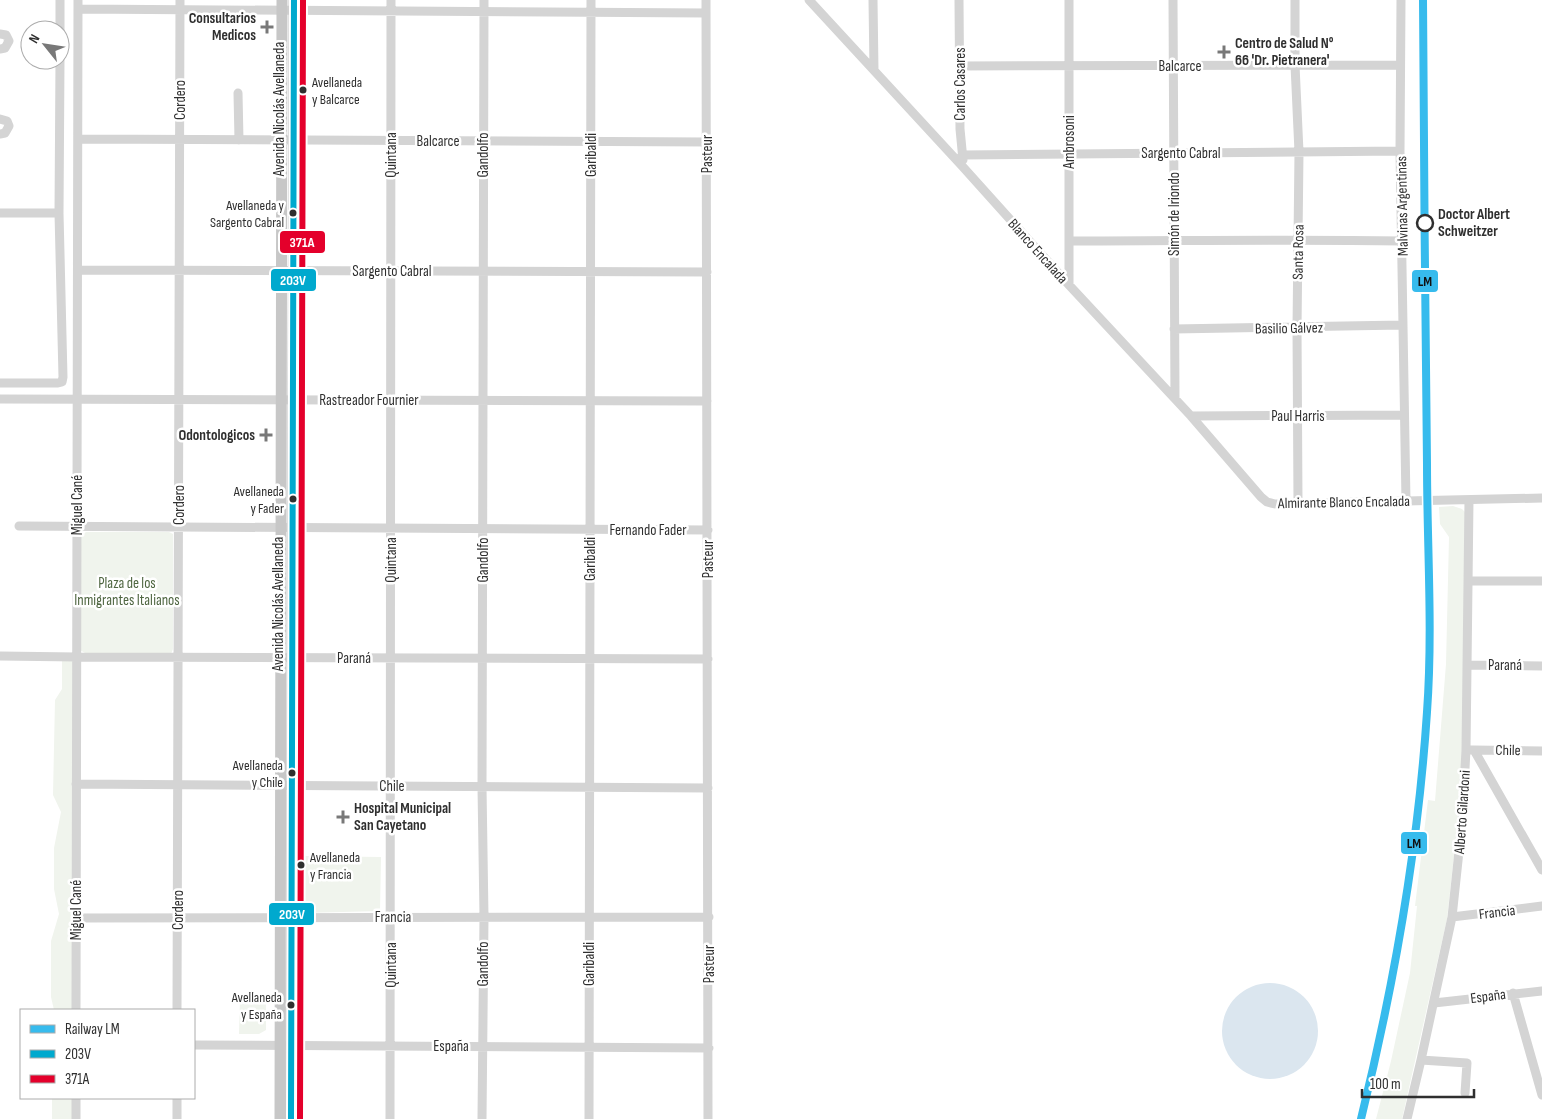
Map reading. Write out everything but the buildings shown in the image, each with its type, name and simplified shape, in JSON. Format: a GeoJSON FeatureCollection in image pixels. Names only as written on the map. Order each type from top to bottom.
{"type":"FeatureCollection","features":[{"type":"Feature","properties":{"kind":"main road","name":"Avenida Nicolás Avellaneda"},"geometry":{"type":"LineString","coordinates":[[280,1119],[285,1045],[287,658],[293,528],[294,400],[294,270],[282,5]]}},
{"type":"Feature","properties":{"kind":"main road","name":"Avenida Nicolás Avellaneda"},"geometry":{"type":"LineString","coordinates":[[287,658],[281,528],[282,270],[294,5]]}},
{"type":"Feature","properties":{"kind":"main road","name":"Avenida Nicolás Avellaneda"},"geometry":{"type":"LineString","coordinates":[[285,1045],[291,1119]]}},
{"type":"Feature","properties":{"kind":"street"},"geometry":{"type":"LineString","coordinates":[[60,0],[60,20]]}},
{"type":"Feature","properties":{"kind":"street","name":"Quintana"},"geometry":{"type":"LineString","coordinates":[[390,1119],[391,0]]}},
{"type":"Feature","properties":{"kind":"street","name":"Gandolfo"},"geometry":{"type":"LineString","coordinates":[[482,1119],[484,917],[482,787],[484,0]]}},
{"type":"Feature","properties":{"kind":"street","name":"Garibaldi"},"geometry":{"type":"LineString","coordinates":[[589,1119],[591,0]]}},
{"type":"Feature","properties":{"kind":"street","name":"Pasteur"},"geometry":{"type":"LineString","coordinates":[[706,0],[708,142],[708,1119]]}},
{"type":"Feature","properties":{"kind":"street","name":"Blanco Encalada"},"geometry":{"type":"LineString","coordinates":[[810,0],[1191,416],[1267,502]]}},
{"type":"Feature","properties":{"kind":"street"},"geometry":{"type":"LineString","coordinates":[[873,0],[874,70]]}},
{"type":"Feature","properties":{"kind":"street","name":"Carlos Casares"},"geometry":{"type":"LineString","coordinates":[[959,0],[960,129],[963,167]]}},
{"type":"Feature","properties":{"kind":"street","name":"Ambrosoni"},"geometry":{"type":"LineString","coordinates":[[1068,0],[1069,285]]}},
{"type":"Feature","properties":{"kind":"street","name":"Simón de Iriondo"},"geometry":{"type":"LineString","coordinates":[[1173,0],[1174,398]]}},
{"type":"Feature","properties":{"kind":"street","name":"Santa Rosa"},"geometry":{"type":"LineString","coordinates":[[1295,0],[1295,65],[1299,152],[1298,504]]}},
{"type":"Feature","properties":{"kind":"street","name":"Malvinas Argentinas"},"geometry":{"type":"LineString","coordinates":[[1401,0],[1400,151],[1406,501]]}},
{"type":"Feature","properties":{"kind":"street"},"geometry":{"type":"LineString","coordinates":[[78,4],[294,5],[391,11],[706,13]]}},
{"type":"Feature","properties":{"kind":"street","name":"Miguel Cané"},"geometry":{"type":"LineString","coordinates":[[76,1009],[78,4]]}},
{"type":"Feature","properties":{"kind":"street","name":"Cordero"},"geometry":{"type":"LineString","coordinates":[[178,1009],[180,5]]}},
{"type":"Feature","properties":{"kind":"street"},"geometry":{"type":"LineString","coordinates":[[0,34],[6,35],[9,41],[5,48],[0,49]]}},
{"type":"Feature","properties":{"kind":"street","name":"Balcarce"},"geometry":{"type":"LineString","coordinates":[[960,66],[1400,65]]}},
{"type":"Feature","properties":{"kind":"street"},"geometry":{"type":"LineString","coordinates":[[0,383],[62,382],[63,377],[59,213],[60,70]]}},
{"type":"Feature","properties":{"kind":"street"},"geometry":{"type":"LineString","coordinates":[[238,93],[239,140]]}},
{"type":"Feature","properties":{"kind":"street"},"geometry":{"type":"LineString","coordinates":[[0,119],[7,121],[9,126],[5,133],[0,134]]}},
{"type":"Feature","properties":{"kind":"street","name":"Balcarce"},"geometry":{"type":"LineString","coordinates":[[78,139],[708,142]]}},
{"type":"Feature","properties":{"kind":"street","name":"Sargento Cabral"},"geometry":{"type":"LineString","coordinates":[[962,154],[1400,151]]}},
{"type":"Feature","properties":{"kind":"street"},"geometry":{"type":"LineString","coordinates":[[0,213],[59,213]]}},
{"type":"Feature","properties":{"kind":"street"},"geometry":{"type":"LineString","coordinates":[[1069,241],[1402,241]]}},
{"type":"Feature","properties":{"kind":"street","name":"Sargento Cabral"},"geometry":{"type":"LineString","coordinates":[[78,270],[707,272]]}},
{"type":"Feature","properties":{"kind":"street","name":"Basilio Gálvez"},"geometry":{"type":"LineString","coordinates":[[1174,329],[1403,326]]}},
{"type":"Feature","properties":{"kind":"street","name":"Rastreador Fournier"},"geometry":{"type":"LineString","coordinates":[[0,399],[708,401]]}},
{"type":"Feature","properties":{"kind":"street","name":"Paul Harris"},"geometry":{"type":"LineString","coordinates":[[1191,416],[1404,415]]}},
{"type":"Feature","properties":{"kind":"street","name":"Almirante Blanco Encalada"},"geometry":{"type":"LineString","coordinates":[[1267,502],[1298,504],[1542,498]]}},
{"type":"Feature","properties":{"kind":"street","name":"Alberto Gilardoni"},"geometry":{"type":"LineString","coordinates":[[1407,1119],[1452,917],[1470,750],[1467,665],[1469,500]]}},
{"type":"Feature","properties":{"kind":"street","name":"Fernando Fader"},"geometry":{"type":"LineString","coordinates":[[19,526],[708,530]]}},
{"type":"Feature","properties":{"kind":"street"},"geometry":{"type":"LineString","coordinates":[[1468,581],[1542,581]]}},
{"type":"Feature","properties":{"kind":"street","name":"Paraná"},"geometry":{"type":"LineString","coordinates":[[0,656],[76,658],[708,658]]}},
{"type":"Feature","properties":{"kind":"street","name":"Paraná"},"geometry":{"type":"LineString","coordinates":[[1467,665],[1542,666]]}},
{"type":"Feature","properties":{"kind":"street"},"geometry":{"type":"LineString","coordinates":[[1470,750],[1542,870]]}},
{"type":"Feature","properties":{"kind":"street","name":"Chile"},"geometry":{"type":"LineString","coordinates":[[1470,750],[1542,751]]}},
{"type":"Feature","properties":{"kind":"street","name":"Chile"},"geometry":{"type":"LineString","coordinates":[[76,784],[708,788]]}},
{"type":"Feature","properties":{"kind":"street","name":"Francia"},"geometry":{"type":"LineString","coordinates":[[1452,917],[1542,906]]}},
{"type":"Feature","properties":{"kind":"street","name":"Francia"},"geometry":{"type":"LineString","coordinates":[[77,918],[709,917]]}},
{"type":"Feature","properties":{"kind":"street","name":"España"},"geometry":{"type":"LineString","coordinates":[[1434,1003],[1542,991]]}},
{"type":"Feature","properties":{"kind":"street"},"geometry":{"type":"LineString","coordinates":[[1513,993],[1542,1095]]}},
{"type":"Feature","properties":{"kind":"street","name":"España"},"geometry":{"type":"LineString","coordinates":[[195,1045],[709,1048]]}},
{"type":"Feature","properties":{"kind":"street"},"geometry":{"type":"LineString","coordinates":[[1421,1060],[1467,1063],[1465,1093]]}},
{"type":"Feature","properties":{"kind":"street"},"geometry":{"type":"LineString","coordinates":[[76,1099],[76,1119]]}},
{"type":"Feature","properties":{"kind":"street"},"geometry":{"type":"LineString","coordinates":[[177,1099],[177,1119]]}},
{"type":"Feature","properties":{"kind":"green space"},"geometry":{"type":"Polygon","coordinates":[[[1453,506],[1465,512],[1463,749],[1447,919],[1402,1119],[1376,1119],[1410,973],[1417,906],[1415,906],[1428,800],[1435,801],[1446,664],[1449,537],[1440,524],[1439,507],[1453,506]]]}},
{"type":"Feature","properties":{"kind":"green space","name":"Plaza de los Inmigrantes Italianos"},"geometry":{"type":"Polygon","coordinates":[[[86,532],[169,532],[173,534],[173,649],[171,654],[85,653],[80,650],[81,536],[86,532]]]}},
{"type":"Feature","properties":{"kind":"green space"},"geometry":{"type":"Polygon","coordinates":[[[62,657],[77,657],[76,1009],[54,1009],[51,997],[51,941],[59,914],[54,889],[54,848],[61,812],[53,795],[55,700],[62,689],[62,657]]]}},
{"type":"Feature","properties":{"kind":"green space"},"geometry":{"type":"Polygon","coordinates":[[[303,856],[381,857],[380,911],[303,913],[303,856]]]}},
{"type":"Feature","properties":{"kind":"green space"},"geometry":{"type":"Polygon","coordinates":[[[240,1000],[266,1001],[266,1030],[259,1034],[239,1034],[240,1000]]]}},
{"type":"Feature","properties":{"kind":"green space"},"geometry":{"type":"Polygon","coordinates":[[[52,1099],[76,1099],[76,1119],[52,1119],[52,1099]]]}},
{"type":"Feature","properties":{"kind":"shaded area"},"geometry":{"type":"Polygon","coordinates":[[[1270,983],[1288,987],[1304,997],[1314,1013],[1318,1031],[1314,1049],[1304,1065],[1288,1075],[1270,1079],[1252,1075],[1236,1065],[1226,1049],[1222,1031],[1226,1013],[1236,997],[1252,987],[1270,983]]]}},
{"type":"Feature","properties":{"kind":"rail line","name":"LM"},"geometry":{"type":"LineString","coordinates":[[1361,1119],[1394,968],[1411,866],[1423,764],[1429,681],[1430,619],[1427,495],[1423,0]]}},
{"type":"Feature","properties":{"kind":"transit line","name":"203V"},"geometry":{"type":"LineString","coordinates":[[291,1119],[294,0]]}},
{"type":"Feature","properties":{"kind":"transit line","name":"371A"},"geometry":{"type":"LineString","coordinates":[[300,1119],[303,0]]}},
{"type":"Feature","properties":{"kind":"place","name":"Consultarios Medicos"},"geometry":{"type":"Point","coordinates":[267,27]}},
{"type":"Feature","properties":{"kind":"place","name":"Centro de Salud N° 66 'Dr. Pietranera'"},"geometry":{"type":"Point","coordinates":[1224,52]}},
{"type":"Feature","properties":{"kind":"place","name":"Avellaneda y Balcarce"},"geometry":{"type":"Point","coordinates":[303,90]}},
{"type":"Feature","properties":{"kind":"place","name":"Avellaneda y Sargento Cabral"},"geometry":{"type":"Point","coordinates":[293,213]}},
{"type":"Feature","properties":{"kind":"place","name":"Doctor Albert Schweitzer"},"geometry":{"type":"Point","coordinates":[1425,223]}},
{"type":"Feature","properties":{"kind":"place","name":"Odontologicos"},"geometry":{"type":"Point","coordinates":[266,435]}},
{"type":"Feature","properties":{"kind":"place","name":"Avellaneda y Fader"},"geometry":{"type":"Point","coordinates":[293,499]}},
{"type":"Feature","properties":{"kind":"place","name":"Avellaneda y Chile"},"geometry":{"type":"Point","coordinates":[292,773]}},
{"type":"Feature","properties":{"kind":"place","name":"Hospital Municipal San Cayetano"},"geometry":{"type":"Point","coordinates":[343,817]}},
{"type":"Feature","properties":{"kind":"place","name":"Avellaneda y Francia"},"geometry":{"type":"Point","coordinates":[301,865]}},
{"type":"Feature","properties":{"kind":"place","name":"Avellaneda y España"},"geometry":{"type":"Point","coordinates":[291,1005]}}]}
